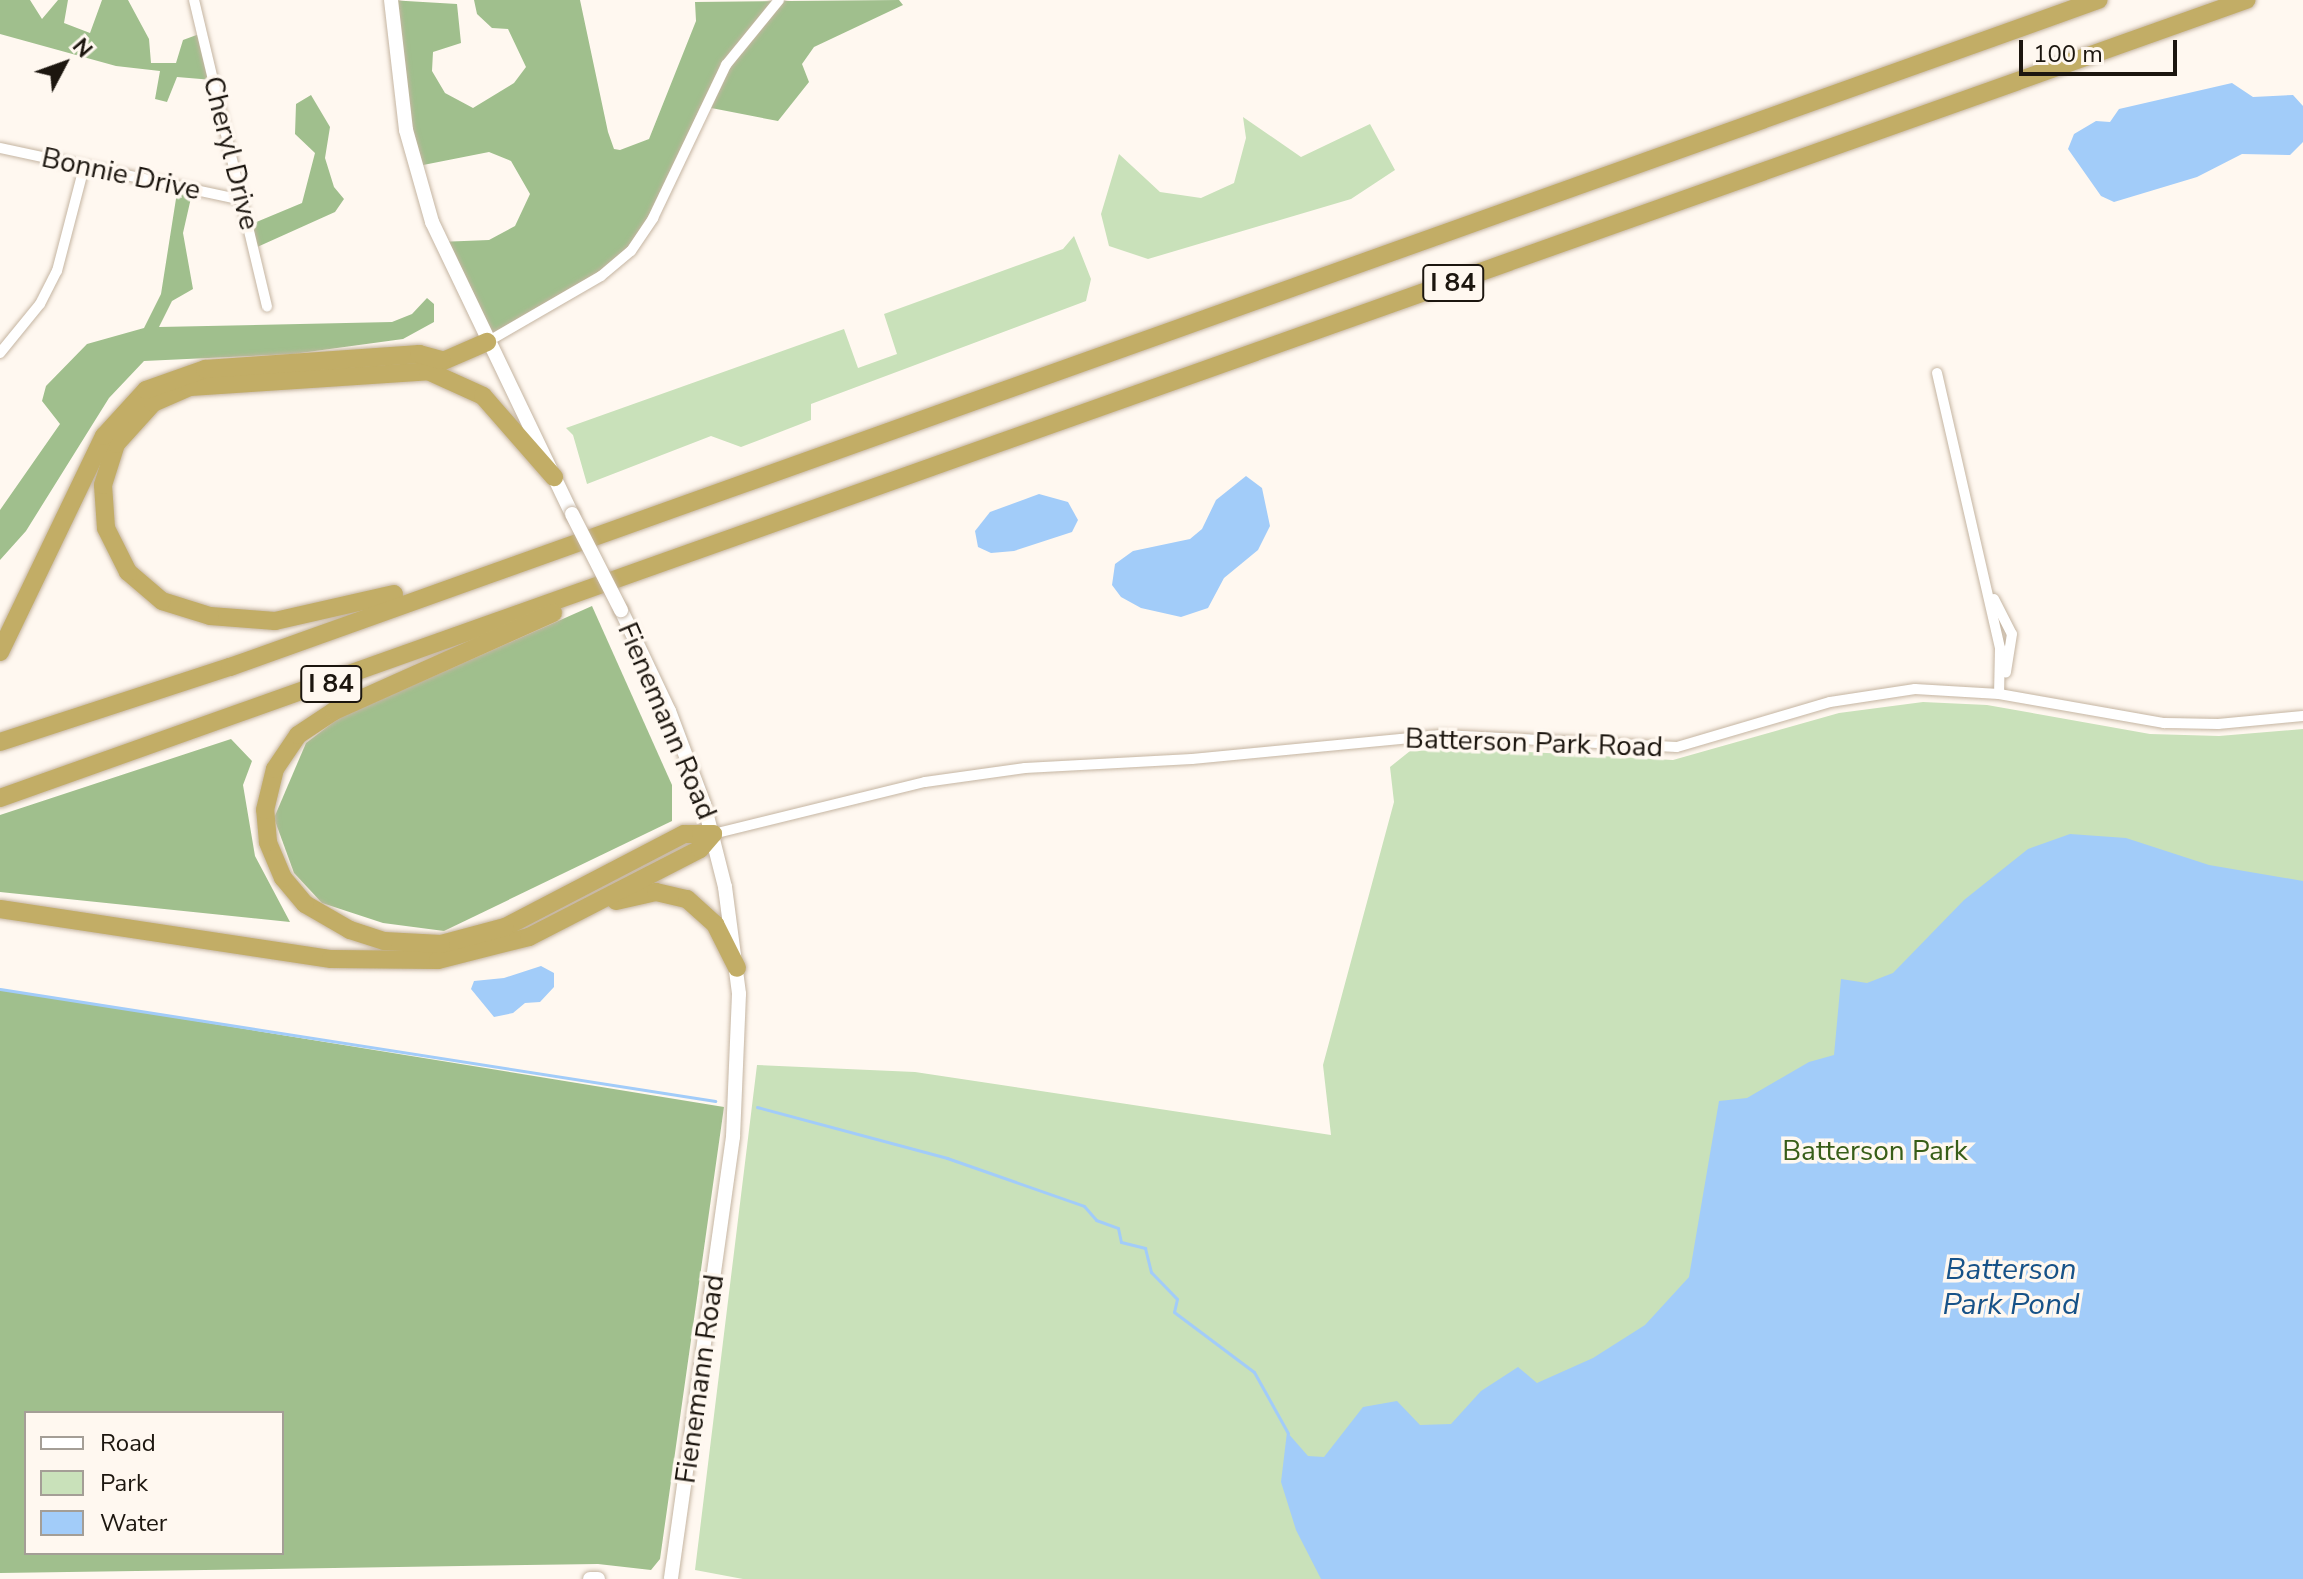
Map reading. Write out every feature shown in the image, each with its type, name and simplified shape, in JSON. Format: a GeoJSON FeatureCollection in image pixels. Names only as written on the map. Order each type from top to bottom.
{"type":"FeatureCollection","features":[{"type":"Feature","properties":{"kind":"highway","name":"I 84"},"geometry":{"type":"LineString","coordinates":[[0,742],[230,667],[2098,0]]}},
{"type":"Feature","properties":{"kind":"highway","name":"I 84"},"geometry":{"type":"LineString","coordinates":[[0,798],[2246,0]]}},
{"type":"Feature","properties":{"kind":"highway"},"geometry":{"type":"LineString","coordinates":[[421,371],[487,342]]}},
{"type":"Feature","properties":{"kind":"highway"},"geometry":{"type":"LineString","coordinates":[[0,652],[104,436],[123,409],[146,390],[205,369],[419,354],[441,360]]}},
{"type":"Feature","properties":{"kind":"highway"},"geometry":{"type":"LineString","coordinates":[[460,583],[291,619],[210,616],[169,604],[141,587],[117,556],[104,520],[103,485],[116,444],[144,410],[170,393],[215,383],[421,371],[453,379],[483,396],[554,477]]}},
{"type":"Feature","properties":{"kind":"highway"},"geometry":{"type":"LineString","coordinates":[[660,563],[314,722],[293,740],[275,769],[265,810],[268,842],[290,889],[325,917],[373,938],[441,944],[505,927],[684,834],[713,834]]}},
{"type":"Feature","properties":{"kind":"highway"},"geometry":{"type":"LineString","coordinates":[[0,909],[317,958],[384,962],[487,951],[598,903],[700,849],[713,834]]}},
{"type":"Feature","properties":{"kind":"highway"},"geometry":{"type":"LineString","coordinates":[[598,903],[656,892],[684,897],[715,924],[737,968]]}},
{"type":"Feature","properties":{"kind":"main road","name":"Fienemann Road"},"geometry":{"type":"LineString","coordinates":[[391,0],[402,105],[420,183],[445,253],[674,722],[713,834],[737,968],[740,1041],[733,1137],[671,1579]]}},
{"type":"Feature","properties":{"kind":"main road"},"geometry":{"type":"LineString","coordinates":[[590,1579],[598,1579]]}},
{"type":"Feature","properties":{"kind":"street","name":"Cheryl Drive"},"geometry":{"type":"LineString","coordinates":[[194,0],[267,306]]}},
{"type":"Feature","properties":{"kind":"street"},"geometry":{"type":"LineString","coordinates":[[487,342],[601,276],[631,251],[653,218],[726,65],[779,0]]}},
{"type":"Feature","properties":{"kind":"street","name":"Bonnie Drive"},"geometry":{"type":"LineString","coordinates":[[0,148],[242,200]]}},
{"type":"Feature","properties":{"kind":"street"},"geometry":{"type":"LineString","coordinates":[[0,353],[40,304],[57,271],[84,167]]}},
{"type":"Feature","properties":{"kind":"street"},"geometry":{"type":"LineString","coordinates":[[1937,373],[1981,565],[2012,634],[1999,694]]}},
{"type":"Feature","properties":{"kind":"street","name":"Batterson Park Road"},"geometry":{"type":"LineString","coordinates":[[713,834],[925,782],[1025,768],[1192,759],[1442,735],[1677,747],[1871,694],[1946,689],[1999,694],[2164,723],[2303,716]]}},
{"type":"Feature","properties":{"kind":"green space"},"geometry":{"type":"Polygon","coordinates":[[[0,0],[30,0],[42,19],[58,0],[68,0],[64,23],[90,33],[102,0],[128,0],[149,39],[151,63],[176,63],[183,40],[202,33],[213,80],[177,77],[167,102],[155,99],[160,71],[116,66],[0,34],[0,0]]]}},
{"type":"Feature","properties":{"kind":"green space"},"geometry":{"type":"Polygon","coordinates":[[[389,0],[457,4],[461,43],[433,52],[432,71],[445,93],[473,108],[514,83],[526,67],[508,29],[492,28],[477,14],[474,0],[580,0],[608,132],[614,149],[620,150],[649,139],[696,21],[695,2],[899,0],[903,5],[814,47],[802,64],[809,82],[778,121],[701,106],[647,223],[623,257],[487,342],[439,242],[489,240],[515,226],[530,194],[511,161],[489,152],[413,167],[389,0]]]}},
{"type":"Feature","properties":{"kind":"green space"},"geometry":{"type":"Polygon","coordinates":[[[311,95],[330,127],[325,158],[334,187],[344,199],[335,212],[255,248],[249,225],[302,203],[315,153],[295,134],[296,104],[311,95]]]}},
{"type":"Feature","properties":{"kind":"green space"},"geometry":{"type":"Polygon","coordinates":[[[1243,117],[1301,157],[1370,124],[1395,170],[1351,199],[1148,259],[1109,246],[1101,214],[1119,154],[1160,192],[1201,198],[1234,183],[1246,138],[1243,117]]]}},
{"type":"Feature","properties":{"kind":"green space"},"geometry":{"type":"Polygon","coordinates":[[[178,186],[193,189],[183,233],[193,289],[172,301],[159,327],[392,322],[412,314],[427,298],[434,304],[434,322],[403,339],[293,354],[144,361],[109,398],[26,531],[0,560],[0,510],[60,424],[42,401],[46,386],[87,344],[144,328],[161,294],[178,186]]]}},
{"type":"Feature","properties":{"kind":"green space"},"geometry":{"type":"Polygon","coordinates":[[[1074,236],[1091,279],[1086,301],[811,404],[811,420],[741,447],[711,436],[587,484],[573,435],[566,428],[844,329],[858,368],[897,354],[884,314],[1063,249],[1074,236]]]}},
{"type":"Feature","properties":{"kind":"green space"},"geometry":{"type":"Polygon","coordinates":[[[592,606],[672,785],[672,821],[444,931],[383,923],[322,903],[294,873],[274,818],[306,743],[339,718],[592,606]]]}},
{"type":"Feature","properties":{"kind":"green space","name":"Batterson Park"},"geometry":{"type":"Polygon","coordinates":[[[1923,702],[1987,705],[2150,734],[2219,736],[2303,729],[2303,1579],[743,1579],[695,1570],[757,1065],[915,1072],[1331,1135],[1323,1065],[1394,802],[1390,767],[1410,751],[1476,749],[1673,760],[1839,713],[1923,702]]]}},
{"type":"Feature","properties":{"kind":"green space"},"geometry":{"type":"Polygon","coordinates":[[[231,739],[252,761],[243,785],[255,856],[290,922],[0,892],[0,815],[231,739]]]}},
{"type":"Feature","properties":{"kind":"green space"},"geometry":{"type":"Polygon","coordinates":[[[0,989],[724,1107],[660,1559],[651,1570],[598,1564],[0,1573],[0,989]]]}},
{"type":"Feature","properties":{"kind":"water"},"geometry":{"type":"Polygon","coordinates":[[[2232,83],[2253,97],[2293,95],[2303,106],[2303,142],[2290,155],[2242,154],[2197,177],[2114,202],[2101,196],[2068,149],[2074,134],[2096,121],[2110,122],[2119,109],[2232,83]]]}},
{"type":"Feature","properties":{"kind":"water"},"geometry":{"type":"Polygon","coordinates":[[[1246,476],[1262,488],[1270,526],[1258,550],[1224,578],[1208,608],[1181,617],[1141,608],[1121,597],[1112,585],[1115,564],[1133,551],[1190,539],[1202,529],[1216,500],[1246,476]]]}},
{"type":"Feature","properties":{"kind":"water"},"geometry":{"type":"Polygon","coordinates":[[[1039,494],[1068,502],[1078,520],[1072,532],[1014,551],[991,553],[978,547],[975,531],[990,512],[1039,494]]]}},
{"type":"Feature","properties":{"kind":"water","name":"Batterson Park Pond"},"geometry":{"type":"Polygon","coordinates":[[[2070,834],[2126,838],[2209,865],[2303,881],[2303,1579],[1321,1579],[1296,1530],[1281,1482],[1287,1432],[1308,1456],[1324,1457],[1363,1407],[1397,1401],[1420,1425],[1451,1424],[1481,1391],[1518,1367],[1537,1383],[1593,1358],[1645,1325],[1689,1277],[1719,1101],[1747,1098],[1809,1062],[1834,1055],[1841,979],[1867,983],[1893,973],[1964,900],[2028,849],[2070,834]]]}},
{"type":"Feature","properties":{"kind":"water"},"geometry":{"type":"Polygon","coordinates":[[[541,966],[554,973],[554,987],[540,1002],[525,1003],[513,1013],[494,1017],[471,989],[474,981],[504,978],[541,966]]]}},
{"type":"Feature","properties":{"kind":"waterway"},"geometry":{"type":"LineString","coordinates":[[0,989],[715,1101]]}},
{"type":"Feature","properties":{"kind":"waterway"},"geometry":{"type":"LineString","coordinates":[[757,1107],[947,1158],[1084,1206],[1096,1220],[1118,1228],[1121,1242],[1145,1248],[1151,1272],[1177,1299],[1174,1312],[1254,1372],[1288,1433]]}}]}
